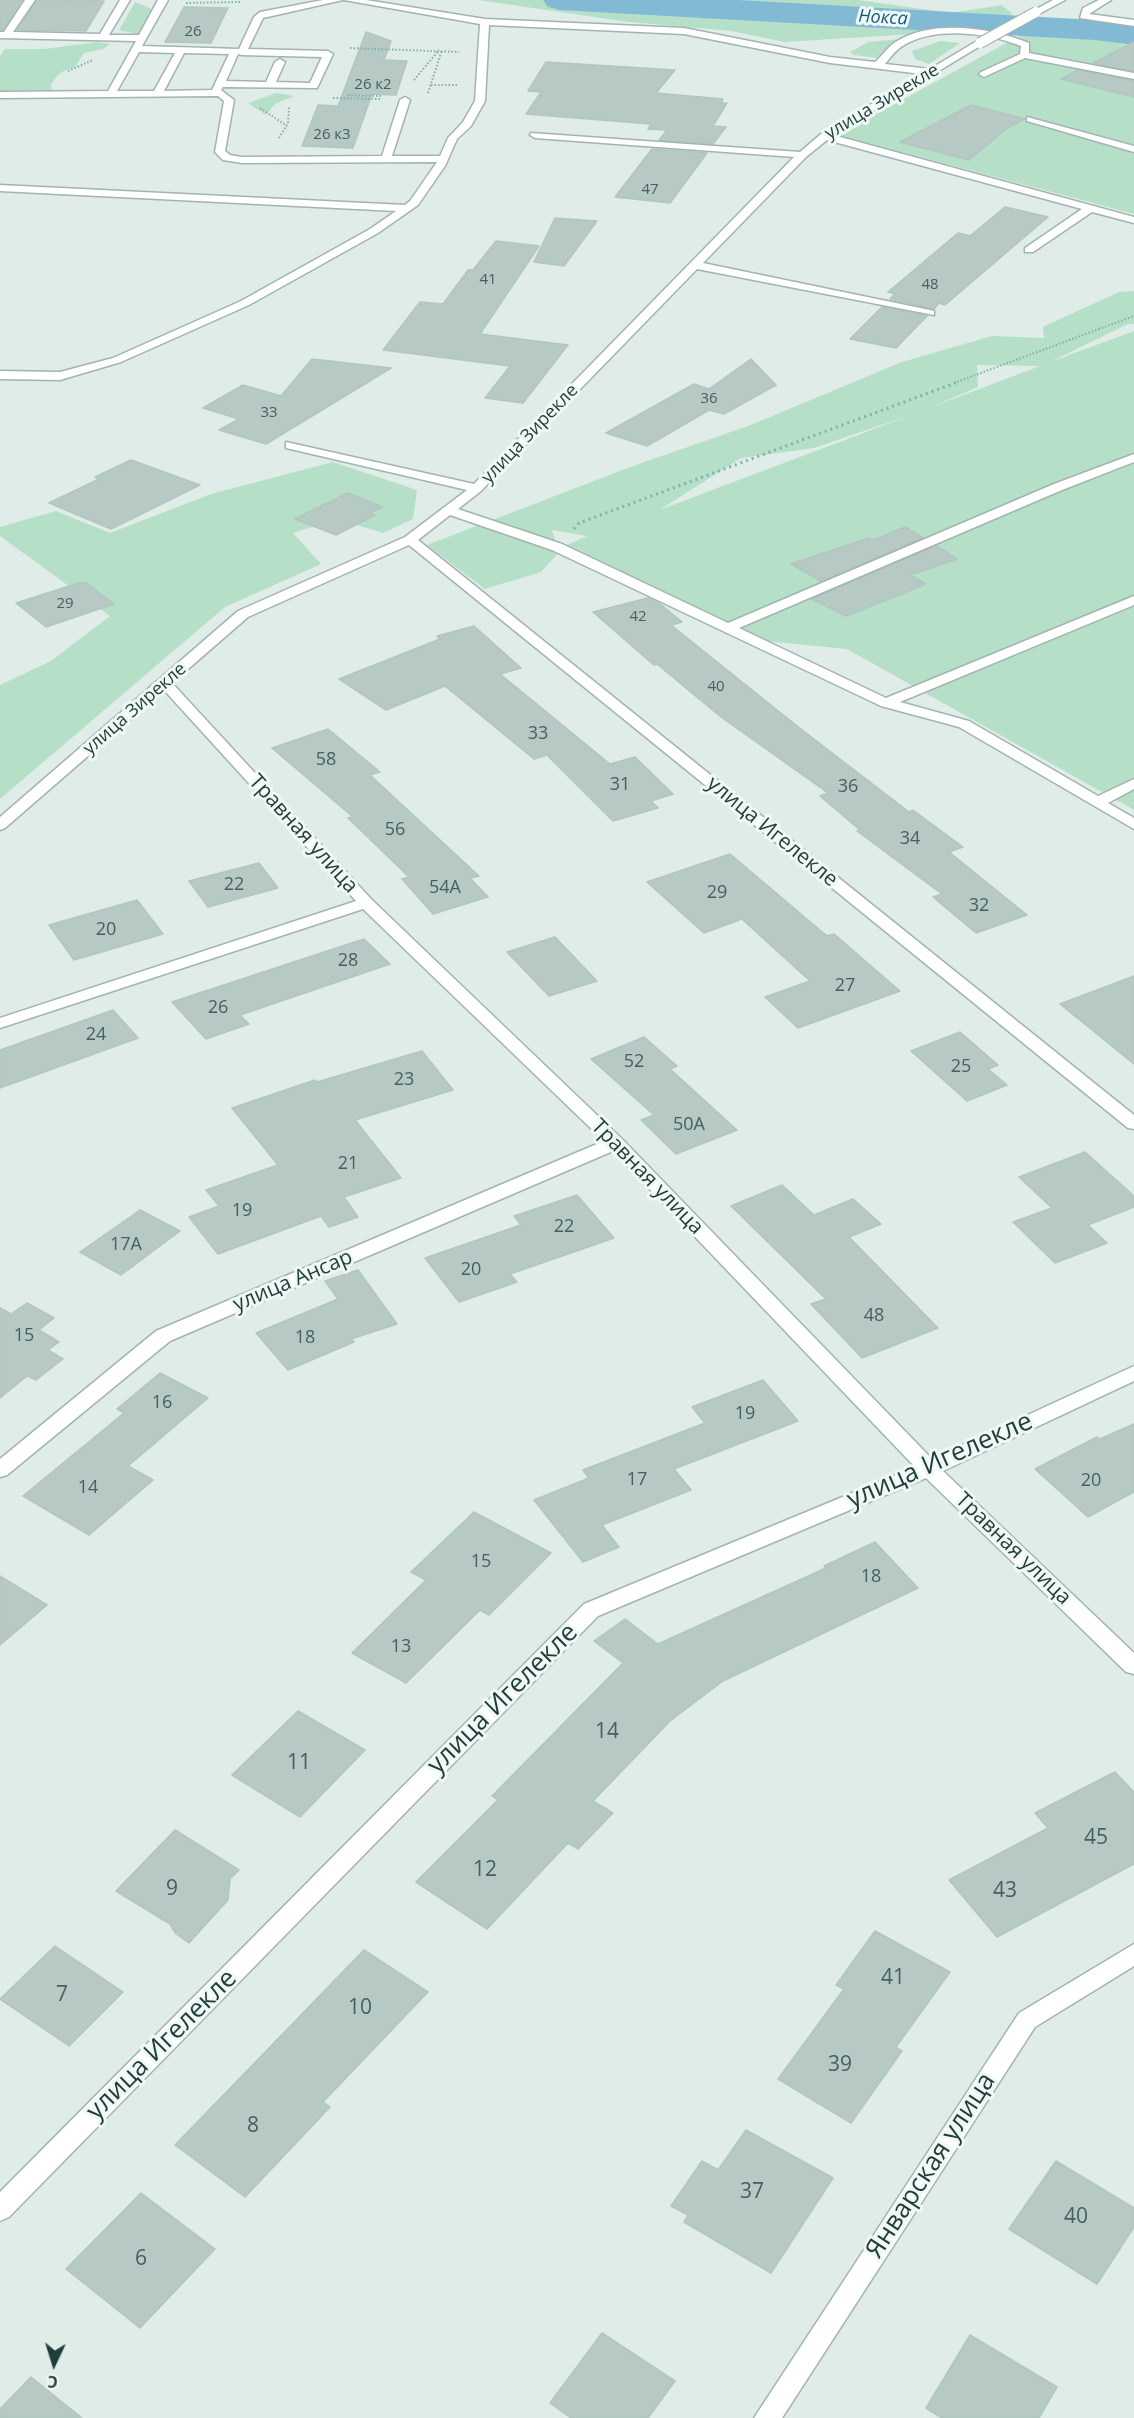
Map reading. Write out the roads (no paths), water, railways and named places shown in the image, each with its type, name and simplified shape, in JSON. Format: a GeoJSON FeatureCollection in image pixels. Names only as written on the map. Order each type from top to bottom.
{"type":"FeatureCollection","features":[{"type":"Feature","properties":{"kind":"street"},"geometry":{"type":"LineString","coordinates":[[4,35],[30,0]]}},
{"type":"Feature","properties":{"kind":"street"},"geometry":{"type":"LineString","coordinates":[[103,38],[125,0]]}},
{"type":"Feature","properties":{"kind":"street"},"geometry":{"type":"LineString","coordinates":[[217,88],[259,17],[263,14],[339,0]]}},
{"type":"Feature","properties":{"kind":"street"},"geometry":{"type":"LineString","coordinates":[[349,0],[484,21],[684,31],[876,66],[932,72]]}},
{"type":"Feature","properties":{"kind":"street","name":"улица Зирекле"},"geometry":{"type":"LineString","coordinates":[[0,825],[243,614],[410,540],[477,488],[802,156],[825,136],[980,43],[1060,0]]}},
{"type":"Feature","properties":{"kind":"street"},"geometry":{"type":"LineString","coordinates":[[1106,0],[1086,10],[1083,16],[1134,23]]}},
{"type":"Feature","properties":{"kind":"street"},"geometry":{"type":"LineString","coordinates":[[111,94],[162,1]]}},
{"type":"Feature","properties":{"kind":"street"},"geometry":{"type":"LineString","coordinates":[[0,375],[60,376],[117,360],[245,303],[374,231],[414,203],[442,163],[453,138],[467,123],[480,102],[484,21]]}},
{"type":"Feature","properties":{"kind":"street"},"geometry":{"type":"LineString","coordinates":[[876,66],[900,43],[928,35],[962,31],[1014,39],[1026,45],[1024,54]]}},
{"type":"Feature","properties":{"kind":"street"},"geometry":{"type":"LineString","coordinates":[[4,35],[142,38]]}},
{"type":"Feature","properties":{"kind":"street"},"geometry":{"type":"LineString","coordinates":[[158,93],[181,50]]}},
{"type":"Feature","properties":{"kind":"street"},"geometry":{"type":"LineString","coordinates":[[0,95],[158,93],[217,88],[314,86],[328,54],[181,50],[134,53]]}},
{"type":"Feature","properties":{"kind":"street"},"geometry":{"type":"LineString","coordinates":[[984,74],[1024,54],[1134,76]]}},
{"type":"Feature","properties":{"kind":"street"},"geometry":{"type":"LineString","coordinates":[[269,86],[280,62]]}},
{"type":"Feature","properties":{"kind":"street"},"geometry":{"type":"LineString","coordinates":[[217,88],[229,100],[221,154],[236,160],[386,159],[442,163]]}},
{"type":"Feature","properties":{"kind":"street"},"geometry":{"type":"LineString","coordinates":[[386,159],[405,100]]}},
{"type":"Feature","properties":{"kind":"street"},"geometry":{"type":"LineString","coordinates":[[1030,119],[1134,149]]}},
{"type":"Feature","properties":{"kind":"street"},"geometry":{"type":"LineString","coordinates":[[535,135],[802,156]]}},
{"type":"Feature","properties":{"kind":"street"},"geometry":{"type":"LineString","coordinates":[[825,136],[1134,220]]}},
{"type":"Feature","properties":{"kind":"street"},"geometry":{"type":"LineString","coordinates":[[0,188],[407,208]]}},
{"type":"Feature","properties":{"kind":"street"},"geometry":{"type":"LineString","coordinates":[[1029,250],[1090,208]]}},
{"type":"Feature","properties":{"kind":"street"},"geometry":{"type":"LineString","coordinates":[[695,265],[930,313]]}},
{"type":"Feature","properties":{"kind":"street"},"geometry":{"type":"LineString","coordinates":[[290,445],[477,488]]}},
{"type":"Feature","properties":{"kind":"street"},"geometry":{"type":"LineString","coordinates":[[726,628],[1036,496],[1134,458]]}},
{"type":"Feature","properties":{"kind":"street"},"geometry":{"type":"LineString","coordinates":[[448,510],[557,548],[886,703],[964,724],[1134,824]]}},
{"type":"Feature","properties":{"kind":"street","name":"улица Игелекле"},"geometry":{"type":"LineString","coordinates":[[410,540],[1134,1124]]}},
{"type":"Feature","properties":{"kind":"street"},"geometry":{"type":"LineString","coordinates":[[886,703],[1134,600]]}},
{"type":"Feature","properties":{"kind":"street","name":"Травная улица"},"geometry":{"type":"LineString","coordinates":[[165,683],[366,903],[616,1143],[929,1469],[1134,1666]]}},
{"type":"Feature","properties":{"kind":"street"},"geometry":{"type":"LineString","coordinates":[[1098,802],[1134,783]]}},
{"type":"Feature","properties":{"kind":"street"},"geometry":{"type":"LineString","coordinates":[[0,1023],[366,903]]}},
{"type":"Feature","properties":{"kind":"street","name":"улица Ансар"},"geometry":{"type":"LineString","coordinates":[[0,1470],[163,1336],[616,1143]]}},
{"type":"Feature","properties":{"kind":"street","name":"улица Игелекле"},"geometry":{"type":"LineString","coordinates":[[0,2210],[591,1610],[929,1469],[1134,1373]]}},
{"type":"Feature","properties":{"kind":"street","name":"Январская улица"},"geometry":{"type":"LineString","coordinates":[[767,2418],[1027,2020],[1134,1954]]}},
{"type":"Feature","properties":{"kind":"waterway","name":"Нокса"},"geometry":{"type":"LineString","coordinates":[[560,0],[1095,30],[1134,35]]}}]}
